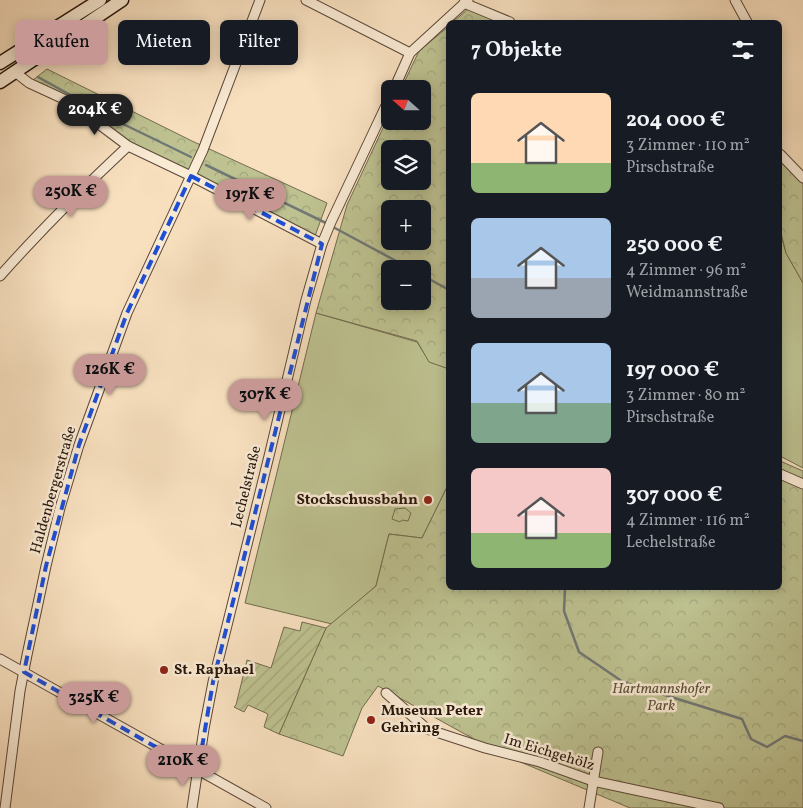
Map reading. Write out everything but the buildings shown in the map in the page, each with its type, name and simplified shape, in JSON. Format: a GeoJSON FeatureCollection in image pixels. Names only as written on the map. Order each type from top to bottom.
{"type":"FeatureCollection","features":[{"type":"Feature","properties":{"kind":"main road"},"geometry":{"type":"LineString","coordinates":[[15,72],[2,59],[100,0]]}},
{"type":"Feature","properties":{"kind":"main road"},"geometry":{"type":"LineString","coordinates":[[0,82],[122,0]]}},
{"type":"Feature","properties":{"kind":"street","name":"Haldenbergerstraße"},"geometry":{"type":"LineString","coordinates":[[5,808],[24,672],[60,508],[80,445],[127,313],[191,176],[260,0]]}},
{"type":"Feature","properties":{"kind":"street"},"geometry":{"type":"LineString","coordinates":[[306,0],[410,53]]}},
{"type":"Feature","properties":{"kind":"street"},"geometry":{"type":"LineString","coordinates":[[735,0],[746,20]]}},
{"type":"Feature","properties":{"kind":"street"},"geometry":{"type":"LineString","coordinates":[[446,20],[466,2],[506,20]]}},
{"type":"Feature","properties":{"kind":"street"},"geometry":{"type":"LineString","coordinates":[[398,80],[410,53],[446,20]]}},
{"type":"Feature","properties":{"kind":"street"},"geometry":{"type":"LineString","coordinates":[[15,72],[29,82],[68,101],[128,146],[191,176],[322,244]]}},
{"type":"Feature","properties":{"kind":"street","name":"Lechelstraße"},"geometry":{"type":"LineString","coordinates":[[192,808],[213,682],[306,300],[322,244],[381,116]]}},
{"type":"Feature","properties":{"kind":"street"},"geometry":{"type":"LineString","coordinates":[[0,276],[73,198],[128,146]]}},
{"type":"Feature","properties":{"kind":"street"},"geometry":{"type":"LineString","coordinates":[[782,156],[803,178]]}},
{"type":"Feature","properties":{"kind":"street"},"geometry":{"type":"LineString","coordinates":[[782,475],[803,484]]}},
{"type":"Feature","properties":{"kind":"street"},"geometry":{"type":"LineString","coordinates":[[0,659],[266,808]]}},
{"type":"Feature","properties":{"kind":"street","name":"Im Eichgehölz"},"geometry":{"type":"LineString","coordinates":[[386,693],[427,729],[484,748],[540,762],[593,781],[719,808]]}},
{"type":"Feature","properties":{"kind":"street"},"geometry":{"type":"LineString","coordinates":[[589,808],[598,752]]}},
{"type":"Feature","properties":{"kind":"highlighted area"},"geometry":{"type":"Polygon","coordinates":[[[191,176],[322,244],[213,682],[198,771],[24,672],[46,566],[79,445],[127,313],[191,176]]]}},
{"type":"Feature","properties":{"kind":"green space"},"geometry":{"type":"Polygon","coordinates":[[[468,9],[495,20],[455,20],[468,9]]]}},
{"type":"Feature","properties":{"kind":"green space"},"geometry":{"type":"Polygon","coordinates":[[[446,28],[446,368],[429,362],[417,341],[316,313],[347,205],[382,130],[431,130],[431,80],[405,80],[419,51],[446,28]]]}},
{"type":"Feature","properties":{"kind":"green space"},"geometry":{"type":"Polygon","coordinates":[[[47,69],[192,141],[327,203],[315,236],[128,143],[68,98],[33,80],[47,69]]]}},
{"type":"Feature","properties":{"kind":"green space"},"geometry":{"type":"Polygon","coordinates":[[[782,161],[803,184],[803,283],[786,253],[782,237],[782,161]]]}},
{"type":"Feature","properties":{"kind":"green space"},"geometry":{"type":"Polygon","coordinates":[[[782,239],[786,253],[803,283],[803,468],[782,457],[782,239]]]}},
{"type":"Feature","properties":{"kind":"green space"},"geometry":{"type":"Polygon","coordinates":[[[316,313],[417,342],[429,361],[446,368],[446,489],[422,538],[389,534],[376,586],[332,624],[245,603],[316,313]]]}},
{"type":"Feature","properties":{"kind":"green space"},"geometry":{"type":"Polygon","coordinates":[[[782,462],[803,471],[803,481],[782,473],[782,462]]]}},
{"type":"Feature","properties":{"kind":"green space","name":"Hartmannshofer Park"},"geometry":{"type":"Polygon","coordinates":[[[782,479],[803,488],[803,808],[630,808],[499,753],[378,686],[362,708],[343,756],[279,734],[326,628],[376,586],[389,534],[422,538],[446,489],[446,590],[782,590],[782,479]]]}},
{"type":"Feature","properties":{"kind":"green space"},"geometry":{"type":"Polygon","coordinates":[[[405,508],[411,513],[408,521],[402,520],[400,522],[392,519],[395,509],[405,508]]]}},
{"type":"Feature","properties":{"kind":"green space"},"geometry":{"type":"Polygon","coordinates":[[[302,622],[326,628],[279,734],[264,727],[268,714],[248,705],[244,712],[234,707],[247,660],[271,668],[284,627],[300,631],[302,622]]]}},
{"type":"Feature","properties":{"kind":"waterway"},"geometry":{"type":"LineString","coordinates":[[38,77],[121,123],[191,157]]}},
{"type":"Feature","properties":{"kind":"waterway"},"geometry":{"type":"LineString","coordinates":[[206,165],[326,223]]}},
{"type":"Feature","properties":{"kind":"waterway"},"geometry":{"type":"LineString","coordinates":[[333,227],[394,260]]}},
{"type":"Feature","properties":{"kind":"waterway"},"geometry":{"type":"LineString","coordinates":[[431,280],[446,288]]}},
{"type":"Feature","properties":{"kind":"waterway"},"geometry":{"type":"LineString","coordinates":[[565,590],[564,611],[579,652],[623,682],[742,719],[751,739],[767,747],[785,736],[803,741]]}},
{"type":"Feature","properties":{"kind":"place","name":"Stockschussbahn"},"geometry":{"type":"Point","coordinates":[428,500]}},
{"type":"Feature","properties":{"kind":"place","name":"St. Raphael"},"geometry":{"type":"Point","coordinates":[164,670]}},
{"type":"Feature","properties":{"kind":"place","name":"Museum Peter Gehring"},"geometry":{"type":"Point","coordinates":[371,720]}}]}
